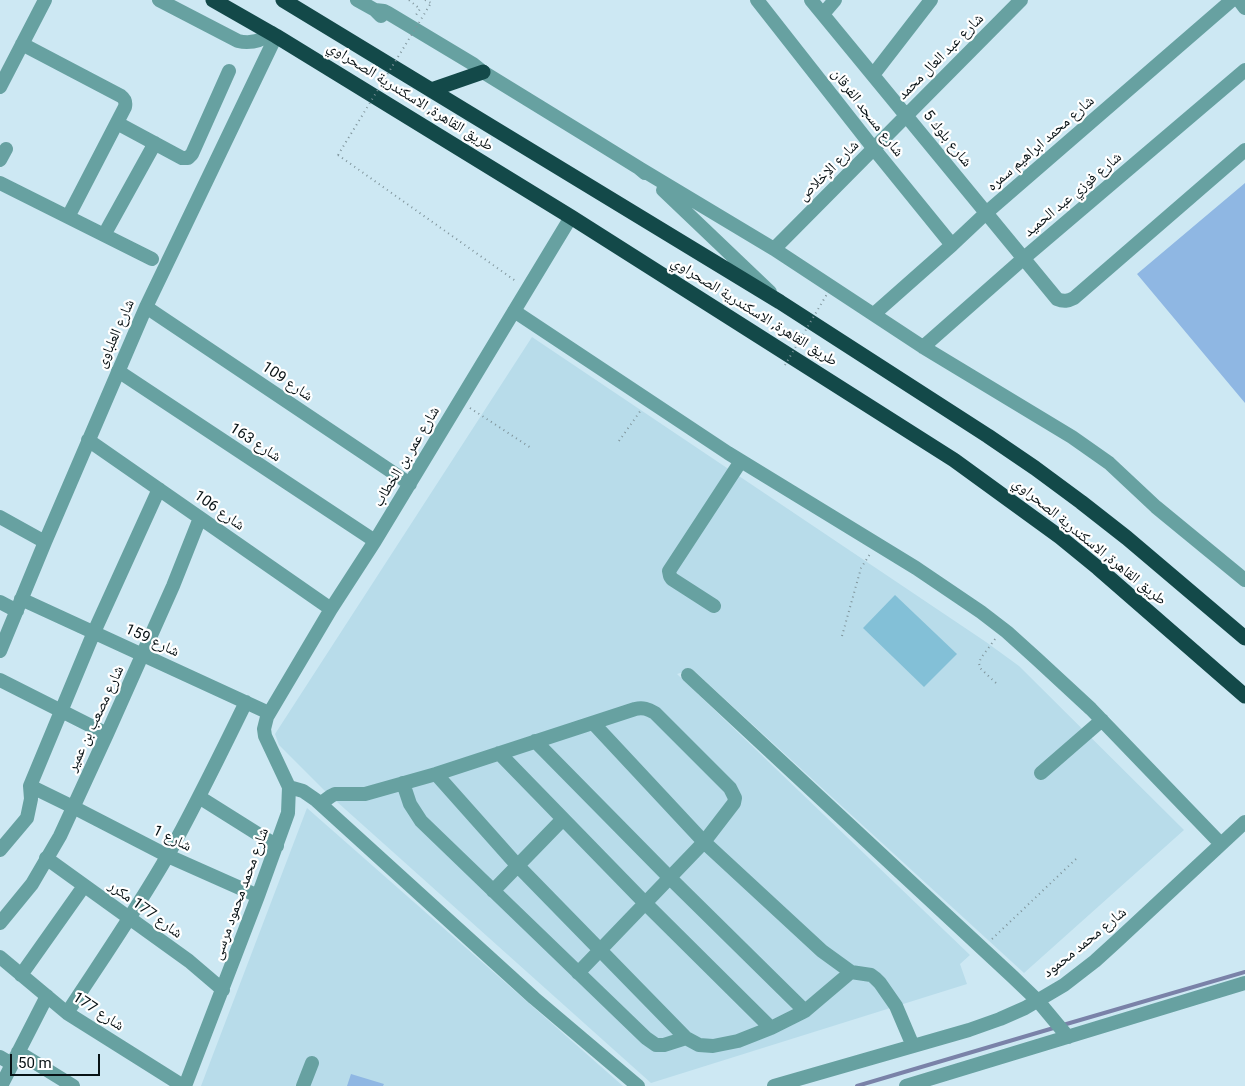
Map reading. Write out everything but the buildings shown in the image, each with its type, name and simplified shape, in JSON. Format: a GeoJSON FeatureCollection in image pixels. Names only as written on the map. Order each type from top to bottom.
{"type":"FeatureCollection","features":[{"type":"Feature","properties":{"kind":"highway","name":"طريق القاهرة, الاسكندرية الصحراوي"},"geometry":{"type":"LineString","coordinates":[[213,0],[274,35],[570,217],[978,476],[1098,568],[1245,696]]}},
{"type":"Feature","properties":{"kind":"highway","name":"طريق القاهرة, الاسكندرية الصحراوي"},"geometry":{"type":"LineString","coordinates":[[283,0],[780,302],[956,415],[1035,468],[1081,502],[1127,538],[1245,638]]}},
{"type":"Feature","properties":{"kind":"highway"},"geometry":{"type":"LineString","coordinates":[[431,90],[483,72]]}},
{"type":"Feature","properties":{"kind":"street"},"geometry":{"type":"LineString","coordinates":[[0,87],[45,0]]}},
{"type":"Feature","properties":{"kind":"street"},"geometry":{"type":"LineString","coordinates":[[159,0],[238,42],[252,43],[274,35]]}},
{"type":"Feature","properties":{"kind":"street"},"geometry":{"type":"LineString","coordinates":[[357,0],[470,70],[483,72],[774,249],[923,347],[1072,438],[1109,463],[1156,507],[1245,580]]}},
{"type":"Feature","properties":{"kind":"street","name":"شارع مسجد الفرقان"},"geometry":{"type":"LineString","coordinates":[[758,0],[874,149],[952,245]]}},
{"type":"Feature","properties":{"kind":"street","name":"شارع بلوك 5"},"geometry":{"type":"LineString","coordinates":[[811,0],[1057,299],[1062,301],[1074,298],[1245,150]]}},
{"type":"Feature","properties":{"kind":"street"},"geometry":{"type":"LineString","coordinates":[[823,14],[835,0]]}},
{"type":"Feature","properties":{"kind":"street"},"geometry":{"type":"LineString","coordinates":[[873,75],[931,0]]}},
{"type":"Feature","properties":{"kind":"street","name":"شارع عبد العال محمد"},"geometry":{"type":"LineString","coordinates":[[906,116],[1021,0]]}},
{"type":"Feature","properties":{"kind":"street","name":"شارع محمد ابراهيم سمره"},"geometry":{"type":"LineString","coordinates":[[874,314],[986,213],[1232,0]]}},
{"type":"Feature","properties":{"kind":"street"},"geometry":{"type":"LineString","coordinates":[[1240,0],[1245,8]]}},
{"type":"Feature","properties":{"kind":"street","name":"شارع العلباوى"},"geometry":{"type":"LineString","coordinates":[[0,651],[146,306],[274,35]]}},
{"type":"Feature","properties":{"kind":"street"},"geometry":{"type":"LineString","coordinates":[[22,44],[123,98],[126,104],[68,217]]}},
{"type":"Feature","properties":{"kind":"street","name":"شارع فوزي عبد الحميد"},"geometry":{"type":"LineString","coordinates":[[923,347],[1024,258],[1245,70]]}},
{"type":"Feature","properties":{"kind":"street"},"geometry":{"type":"LineString","coordinates":[[117,123],[182,158],[188,158],[229,71]]}},
{"type":"Feature","properties":{"kind":"street","name":"شارع الإخلاص"},"geometry":{"type":"LineString","coordinates":[[774,249],[906,116]]}},
{"type":"Feature","properties":{"kind":"street"},"geometry":{"type":"LineString","coordinates":[[104,235],[155,143]]}},
{"type":"Feature","properties":{"kind":"street"},"geometry":{"type":"LineString","coordinates":[[639,168],[780,302]]}},
{"type":"Feature","properties":{"kind":"street"},"geometry":{"type":"LineString","coordinates":[[0,183],[152,259]]}},
{"type":"Feature","properties":{"kind":"street","name":"شارع عمر بن الخطاب"},"geometry":{"type":"LineString","coordinates":[[269,713],[331,609],[375,542],[570,217]]}},
{"type":"Feature","properties":{"kind":"street","name":"شارع 109"},"geometry":{"type":"LineString","coordinates":[[146,306],[410,484]]}},
{"type":"Feature","properties":{"kind":"street"},"geometry":{"type":"LineString","coordinates":[[514,311],[741,461],[916,568],[1003,629],[1102,720],[1221,844]]}},
{"type":"Feature","properties":{"kind":"street","name":"شارع 163"},"geometry":{"type":"LineString","coordinates":[[118,371],[375,542]]}},
{"type":"Feature","properties":{"kind":"street","name":"شارع 106"},"geometry":{"type":"LineString","coordinates":[[88,440],[331,609]]}},
{"type":"Feature","properties":{"kind":"street"},"geometry":{"type":"LineString","coordinates":[[714,606],[672,579],[668,574],[741,461]]}},
{"type":"Feature","properties":{"kind":"street"},"geometry":{"type":"LineString","coordinates":[[0,850],[27,818],[31,800],[30,786],[94,632],[160,489]]}},
{"type":"Feature","properties":{"kind":"street"},"geometry":{"type":"LineString","coordinates":[[0,517],[45,542]]}},
{"type":"Feature","properties":{"kind":"street","name":"شارع مصعب بن عمير"},"geometry":{"type":"LineString","coordinates":[[0,922],[32,884],[60,836],[174,586],[200,518]]}},
{"type":"Feature","properties":{"kind":"street","name":"شارع 159"},"geometry":{"type":"LineString","coordinates":[[0,602],[19,605],[94,632],[269,713]]}},
{"type":"Feature","properties":{"kind":"street"},"geometry":{"type":"LineString","coordinates":[[688,675],[1038,1001],[1068,1037]]}},
{"type":"Feature","properties":{"kind":"street"},"geometry":{"type":"LineString","coordinates":[[0,680],[107,734]]}},
{"type":"Feature","properties":{"kind":"street"},"geometry":{"type":"LineString","coordinates":[[67,1013],[168,856],[246,702]]}},
{"type":"Feature","properties":{"kind":"street"},"geometry":{"type":"LineString","coordinates":[[320,804],[335,794],[366,794],[436,774],[641,708],[655,713],[730,788],[735,798],[734,803],[704,842],[578,973]]}},
{"type":"Feature","properties":{"kind":"street","name":"شارع محمد محمود مرسى"},"geometry":{"type":"LineString","coordinates":[[184,1086],[223,990],[288,813],[289,787],[265,736],[264,729],[269,713]]}},
{"type":"Feature","properties":{"kind":"street"},"geometry":{"type":"LineString","coordinates":[[1041,773],[1102,720]]}},
{"type":"Feature","properties":{"kind":"street"},"geometry":{"type":"LineString","coordinates":[[593,723],[704,842],[822,951],[852,972],[871,975],[880,983],[896,1006],[913,1046]]}},
{"type":"Feature","properties":{"kind":"street"},"geometry":{"type":"LineString","coordinates":[[534,741],[805,1011]]}},
{"type":"Feature","properties":{"kind":"street"},"geometry":{"type":"LineString","coordinates":[[499,753],[645,903],[771,1028]]}},
{"type":"Feature","properties":{"kind":"street"},"geometry":{"type":"LineString","coordinates":[[436,774],[517,865],[686,1038],[699,1045],[713,1046],[738,1041],[771,1028],[805,1011],[852,972]]}},
{"type":"Feature","properties":{"kind":"street"},"geometry":{"type":"LineString","coordinates":[[403,783],[410,804],[420,821],[646,1038],[656,1045],[664,1045],[686,1038]]}},
{"type":"Feature","properties":{"kind":"street","name":"شارع 1"},"geometry":{"type":"LineString","coordinates":[[30,786],[168,856],[258,896]]}},
{"type":"Feature","properties":{"kind":"street"},"geometry":{"type":"LineString","coordinates":[[289,787],[304,791],[320,804],[534,998],[638,1086]]}},
{"type":"Feature","properties":{"kind":"street"},"geometry":{"type":"LineString","coordinates":[[199,797],[277,846]]}},
{"type":"Feature","properties":{"kind":"street"},"geometry":{"type":"LineString","coordinates":[[493,890],[563,818]]}},
{"type":"Feature","properties":{"kind":"street","name":"شارع محمد محمود"},"geometry":{"type":"LineString","coordinates":[[774,1086],[969,1030],[1000,1019],[1038,1001],[1064,985],[1095,961],[1245,822]]}},
{"type":"Feature","properties":{"kind":"street","name":"شارع 177 مكرر"},"geometry":{"type":"LineString","coordinates":[[46,858],[189,961],[223,990]]}},
{"type":"Feature","properties":{"kind":"street"},"geometry":{"type":"LineString","coordinates":[[21,975],[84,886]]}},
{"type":"Feature","properties":{"kind":"street","name":"شارع 177"},"geometry":{"type":"LineString","coordinates":[[2,964],[21,975],[67,1013],[184,1086]]}},
{"type":"Feature","properties":{"kind":"street"},"geometry":{"type":"LineString","coordinates":[[906,1086],[1245,983]]}},
{"type":"Feature","properties":{"kind":"street"},"geometry":{"type":"LineString","coordinates":[[1,1086],[47,996]]}},
{"type":"Feature","properties":{"kind":"street"},"geometry":{"type":"LineString","coordinates":[[0,1057],[15,1058],[69,1085]]}},
{"type":"Feature","properties":{"kind":"street"},"geometry":{"type":"LineString","coordinates":[[304,1086],[312,1063]]}},
{"type":"Feature","properties":{"kind":"path"},"geometry":{"type":"LineString","coordinates":[[409,0],[418,7]]}},
{"type":"Feature","properties":{"kind":"path"},"geometry":{"type":"LineString","coordinates":[[425,0],[432,3],[338,155],[527,290]]}},
{"type":"Feature","properties":{"kind":"path"},"geometry":{"type":"LineString","coordinates":[[785,365],[830,289]]}},
{"type":"Feature","properties":{"kind":"path"},"geometry":{"type":"LineString","coordinates":[[619,441],[648,400]]}},
{"type":"Feature","properties":{"kind":"path"},"geometry":{"type":"LineString","coordinates":[[460,401],[532,448]]}},
{"type":"Feature","properties":{"kind":"path"},"geometry":{"type":"LineString","coordinates":[[842,636],[861,568],[878,544]]}},
{"type":"Feature","properties":{"kind":"path"},"geometry":{"type":"LineString","coordinates":[[997,684],[980,668],[979,663],[1003,629]]}},
{"type":"Feature","properties":{"kind":"path"},"geometry":{"type":"LineString","coordinates":[[982,948],[1077,858]]}},
{"type":"Feature","properties":{"kind":"shaded area"},"geometry":{"type":"Polygon","coordinates":[[[532,337],[1019,666],[1184,830],[1024,973],[692,669],[677,674],[970,955],[960,964],[967,984],[651,1083],[326,792],[279,745],[275,734],[532,337]]]}},
{"type":"Feature","properties":{"kind":"shaded area"},"geometry":{"type":"Polygon","coordinates":[[[895,595],[957,654],[924,687],[863,628],[895,595]]]}},
{"type":"Feature","properties":{"kind":"shaded area"},"geometry":{"type":"Polygon","coordinates":[[[307,808],[623,1086],[201,1086],[307,808]]]}},
{"type":"Feature","properties":{"kind":"waterway"},"geometry":{"type":"LineString","coordinates":[[1063,1025],[1245,972]]}},
{"type":"Feature","properties":{"kind":"waterway"},"geometry":{"type":"LineString","coordinates":[[857,1086],[1057,1027]]}}]}
